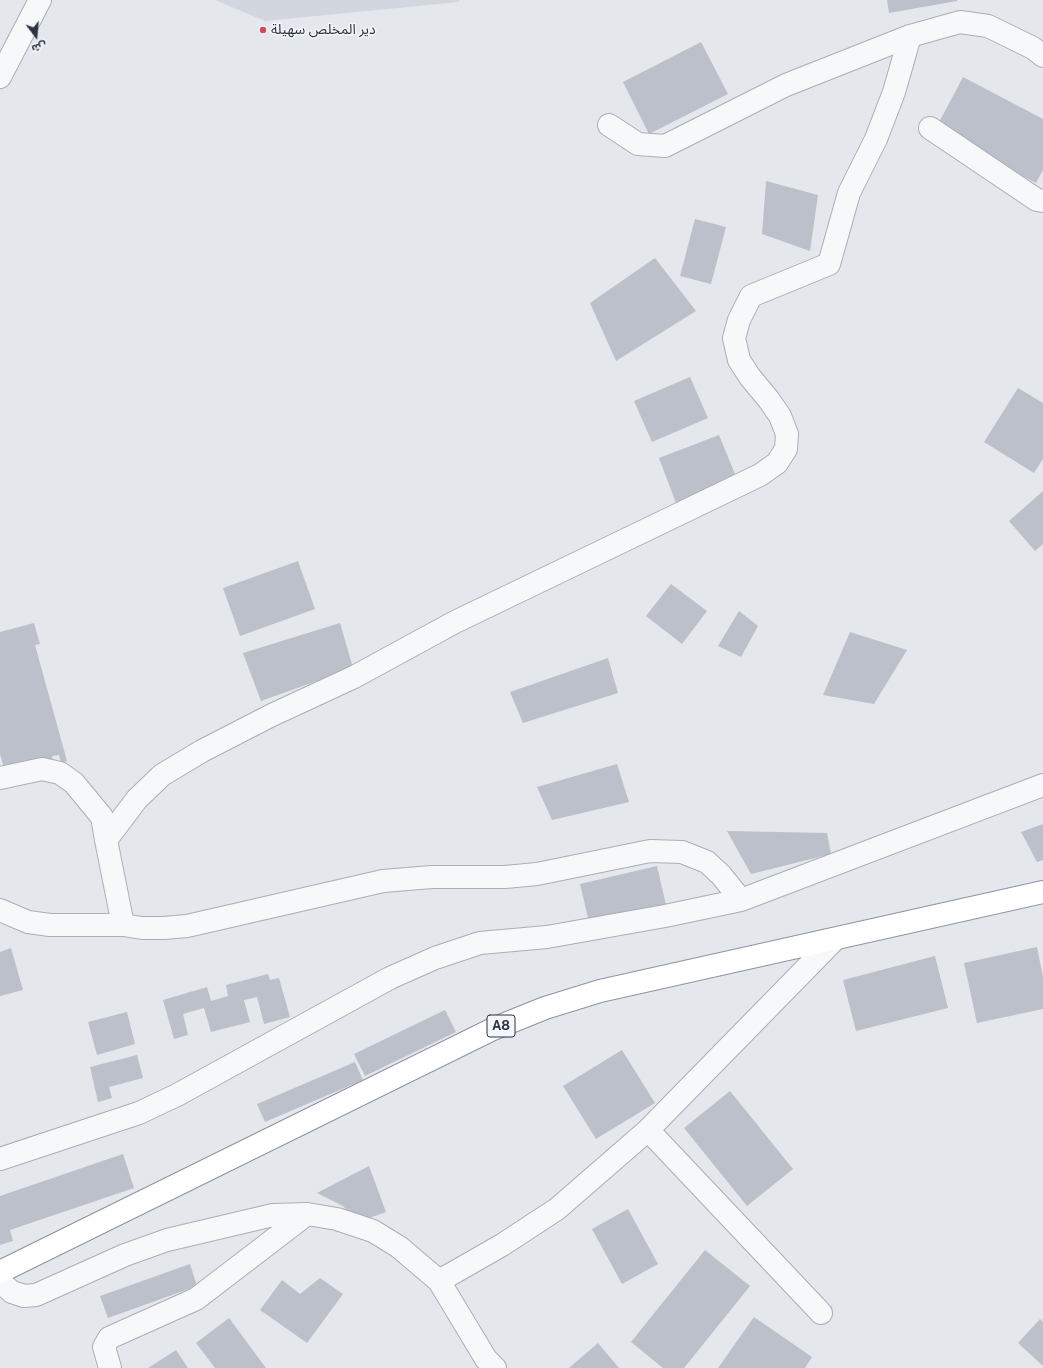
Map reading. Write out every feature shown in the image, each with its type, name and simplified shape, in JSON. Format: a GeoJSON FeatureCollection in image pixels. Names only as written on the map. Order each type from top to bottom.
{"type":"FeatureCollection","features":[{"type":"Feature","properties":{"kind":"highway","name":"A8"},"geometry":{"type":"LineString","coordinates":[[0,1272],[204,1170],[508,1023],[545,1008],[600,990],[1043,892]]}},
{"type":"Feature","properties":{"kind":"street"},"geometry":{"type":"LineString","coordinates":[[0,77],[40,0]]}},
{"type":"Feature","properties":{"kind":"street"},"geometry":{"type":"LineString","coordinates":[[609,125],[638,144],[665,146],[786,85],[910,36],[960,22],[988,26],[1033,48],[1043,56]]}},
{"type":"Feature","properties":{"kind":"street"},"geometry":{"type":"LineString","coordinates":[[106,840],[137,799],[162,775],[202,751],[272,715],[354,676],[455,622],[760,475],[777,463],[786,449],[787,434],[780,416],[739,360],[734,338],[739,320],[751,296],[829,264],[849,192],[876,139],[894,92],[910,36]]}},
{"type":"Feature","properties":{"kind":"street"},"geometry":{"type":"LineString","coordinates":[[930,128],[1037,200],[1043,201]]}},
{"type":"Feature","properties":{"kind":"street"},"geometry":{"type":"LineString","coordinates":[[0,778],[42,769],[60,773],[74,783],[102,817],[123,925]]}},
{"type":"Feature","properties":{"kind":"street"},"geometry":{"type":"LineString","coordinates":[[0,1159],[139,1113],[177,1095],[390,978],[435,958],[480,943],[547,937],[665,916],[741,900],[1043,785]]}},
{"type":"Feature","properties":{"kind":"street"},"geometry":{"type":"LineString","coordinates":[[0,910],[28,922],[50,925],[123,925],[164,928],[187,926],[383,881],[432,876],[505,877],[529,875],[650,851],[682,852],[707,862],[721,875],[741,900]]}},
{"type":"Feature","properties":{"kind":"street"},"geometry":{"type":"LineString","coordinates":[[439,1281],[502,1245],[557,1209],[648,1130],[835,938]]}},
{"type":"Feature","properties":{"kind":"street"},"geometry":{"type":"LineString","coordinates":[[648,1130],[821,1313]]}},
{"type":"Feature","properties":{"kind":"street"},"geometry":{"type":"LineString","coordinates":[[110,1368],[104,1347],[109,1338],[196,1299],[307,1214]]}},
{"type":"Feature","properties":{"kind":"street"},"geometry":{"type":"LineString","coordinates":[[0,1282],[12,1292],[24,1296],[36,1295],[125,1255],[167,1240],[273,1215],[307,1214],[337,1219],[373,1231],[399,1247],[439,1281],[486,1359],[495,1368]]}},
{"type":"Feature","properties":{"kind":"shaded area"},"geometry":{"type":"Polygon","coordinates":[[[215,0],[460,0],[459,2],[265,21],[215,0]]]}},
{"type":"Feature","properties":{"kind":"building"},"geometry":{"type":"Polygon","coordinates":[[[887,0],[957,0],[957,1],[889,13],[887,0]]]}},
{"type":"Feature","properties":{"kind":"building"},"geometry":{"type":"Polygon","coordinates":[[[701,42],[728,94],[649,134],[623,82],[701,42]]]}},
{"type":"Feature","properties":{"kind":"building"},"geometry":{"type":"Polygon","coordinates":[[[963,77],[1043,119],[1043,170],[1036,183],[935,130],[963,77]]]}},
{"type":"Feature","properties":{"kind":"building"},"geometry":{"type":"Polygon","coordinates":[[[766,181],[818,195],[810,251],[762,234],[766,181]]]}},
{"type":"Feature","properties":{"kind":"building"},"geometry":{"type":"Polygon","coordinates":[[[695,219],[726,227],[711,284],[680,276],[695,219]]]}},
{"type":"Feature","properties":{"kind":"building"},"geometry":{"type":"Polygon","coordinates":[[[655,258],[696,311],[616,361],[590,303],[655,258]]]}},
{"type":"Feature","properties":{"kind":"building"},"geometry":{"type":"Polygon","coordinates":[[[690,377],[708,418],[652,442],[634,401],[690,377]]]}},
{"type":"Feature","properties":{"kind":"building"},"geometry":{"type":"Polygon","coordinates":[[[1018,388],[1043,403],[1043,459],[1034,473],[984,442],[1018,388]]]}},
{"type":"Feature","properties":{"kind":"building"},"geometry":{"type":"Polygon","coordinates":[[[719,435],[737,479],[676,503],[659,458],[719,435]]]}},
{"type":"Feature","properties":{"kind":"building"},"geometry":{"type":"Polygon","coordinates":[[[1043,491],[1043,544],[1035,551],[1009,521],[1043,491]]]}},
{"type":"Feature","properties":{"kind":"building"},"geometry":{"type":"Polygon","coordinates":[[[298,561],[315,609],[240,636],[223,588],[298,561]]]}},
{"type":"Feature","properties":{"kind":"building"},"geometry":{"type":"Polygon","coordinates":[[[671,584],[707,611],[682,644],[646,616],[671,584]]]}},
{"type":"Feature","properties":{"kind":"building"},"geometry":{"type":"Polygon","coordinates":[[[739,611],[758,626],[741,657],[718,646],[739,611]]]}},
{"type":"Feature","properties":{"kind":"building"},"geometry":{"type":"Polygon","coordinates":[[[34,623],[40,644],[35,645],[67,761],[61,763],[59,755],[52,756],[53,762],[6,775],[0,754],[0,632],[34,623]]]}},
{"type":"Feature","properties":{"kind":"building"},"geometry":{"type":"Polygon","coordinates":[[[340,623],[353,668],[261,701],[243,653],[340,623]]]}},
{"type":"Feature","properties":{"kind":"building"},"geometry":{"type":"Polygon","coordinates":[[[850,632],[907,650],[874,704],[823,695],[850,632]]]}},
{"type":"Feature","properties":{"kind":"building"},"geometry":{"type":"Polygon","coordinates":[[[608,658],[618,693],[523,723],[510,692],[608,658]]]}},
{"type":"Feature","properties":{"kind":"building"},"geometry":{"type":"Polygon","coordinates":[[[617,764],[629,802],[552,820],[537,787],[617,764]]]}},
{"type":"Feature","properties":{"kind":"building"},"geometry":{"type":"Polygon","coordinates":[[[1043,824],[1043,860],[1037,862],[1021,832],[1043,824]]]}},
{"type":"Feature","properties":{"kind":"building"},"geometry":{"type":"Polygon","coordinates":[[[727,831],[827,833],[831,854],[751,874],[727,831]]]}},
{"type":"Feature","properties":{"kind":"building"},"geometry":{"type":"Polygon","coordinates":[[[657,866],[666,905],[589,922],[580,884],[657,866]]]}},
{"type":"Feature","properties":{"kind":"building"},"geometry":{"type":"Polygon","coordinates":[[[1037,947],[1043,977],[1043,1009],[977,1023],[964,963],[1037,947]]]}},
{"type":"Feature","properties":{"kind":"building"},"geometry":{"type":"Polygon","coordinates":[[[11,948],[23,990],[0,996],[0,952],[11,948]]]}},
{"type":"Feature","properties":{"kind":"building"},"geometry":{"type":"Polygon","coordinates":[[[935,956],[948,1008],[856,1031],[843,980],[935,956]]]}},
{"type":"Feature","properties":{"kind":"building"},"geometry":{"type":"Polygon","coordinates":[[[268,974],[270,980],[279,978],[290,1017],[264,1024],[257,997],[244,1000],[250,1022],[211,1032],[204,1008],[183,1014],[188,1035],[174,1039],[163,1000],[207,987],[211,1001],[228,996],[226,985],[268,974]]]}},
{"type":"Feature","properties":{"kind":"building"},"geometry":{"type":"Polygon","coordinates":[[[445,1010],[456,1032],[365,1076],[354,1054],[445,1010]]]}},
{"type":"Feature","properties":{"kind":"building"},"geometry":{"type":"Polygon","coordinates":[[[127,1012],[135,1044],[97,1055],[88,1022],[127,1012]]]}},
{"type":"Feature","properties":{"kind":"building"},"geometry":{"type":"Polygon","coordinates":[[[622,1050],[655,1103],[596,1139],[563,1086],[622,1050]]]}},
{"type":"Feature","properties":{"kind":"building"},"geometry":{"type":"Polygon","coordinates":[[[137,1055],[143,1078],[109,1087],[112,1098],[98,1102],[90,1067],[137,1055]]]}},
{"type":"Feature","properties":{"kind":"building"},"geometry":{"type":"Polygon","coordinates":[[[355,1062],[363,1080],[265,1122],[257,1104],[355,1062]]]}},
{"type":"Feature","properties":{"kind":"building"},"geometry":{"type":"Polygon","coordinates":[[[730,1091],[793,1169],[747,1206],[684,1128],[730,1091]]]}},
{"type":"Feature","properties":{"kind":"building"},"geometry":{"type":"Polygon","coordinates":[[[123,1154],[134,1188],[10,1230],[13,1241],[0,1245],[0,1196],[123,1154]]]}},
{"type":"Feature","properties":{"kind":"building"},"geometry":{"type":"Polygon","coordinates":[[[369,1166],[386,1212],[358,1222],[343,1206],[317,1193],[369,1166]]]}},
{"type":"Feature","properties":{"kind":"building"},"geometry":{"type":"Polygon","coordinates":[[[628,1209],[658,1264],[622,1284],[592,1229],[628,1209]]]}},
{"type":"Feature","properties":{"kind":"building"},"geometry":{"type":"Polygon","coordinates":[[[705,1250],[750,1286],[684,1368],[663,1368],[631,1342],[705,1250]]]}},
{"type":"Feature","properties":{"kind":"building"},"geometry":{"type":"Polygon","coordinates":[[[190,1264],[197,1286],[108,1318],[100,1296],[190,1264]]]}},
{"type":"Feature","properties":{"kind":"building"},"geometry":{"type":"Polygon","coordinates":[[[320,1278],[343,1294],[307,1343],[260,1310],[282,1280],[300,1294],[320,1278]]]}},
{"type":"Feature","properties":{"kind":"building"},"geometry":{"type":"Polygon","coordinates":[[[754,1317],[812,1357],[805,1368],[718,1368],[754,1317]]]}},
{"type":"Feature","properties":{"kind":"building"},"geometry":{"type":"Polygon","coordinates":[[[229,1318],[266,1368],[215,1368],[196,1343],[229,1318]]]}},
{"type":"Feature","properties":{"kind":"building"},"geometry":{"type":"Polygon","coordinates":[[[1040,1319],[1043,1322],[1043,1366],[1018,1343],[1040,1319]]]}},
{"type":"Feature","properties":{"kind":"building"},"geometry":{"type":"Polygon","coordinates":[[[598,1343],[619,1368],[569,1368],[598,1343]]]}},
{"type":"Feature","properties":{"kind":"building"},"geometry":{"type":"Polygon","coordinates":[[[176,1350],[188,1368],[148,1368],[176,1350]]]}},
{"type":"Feature","properties":{"kind":"place","name":"دير المخلص سهيلة"},"geometry":{"type":"Point","coordinates":[263,30]}}]}
